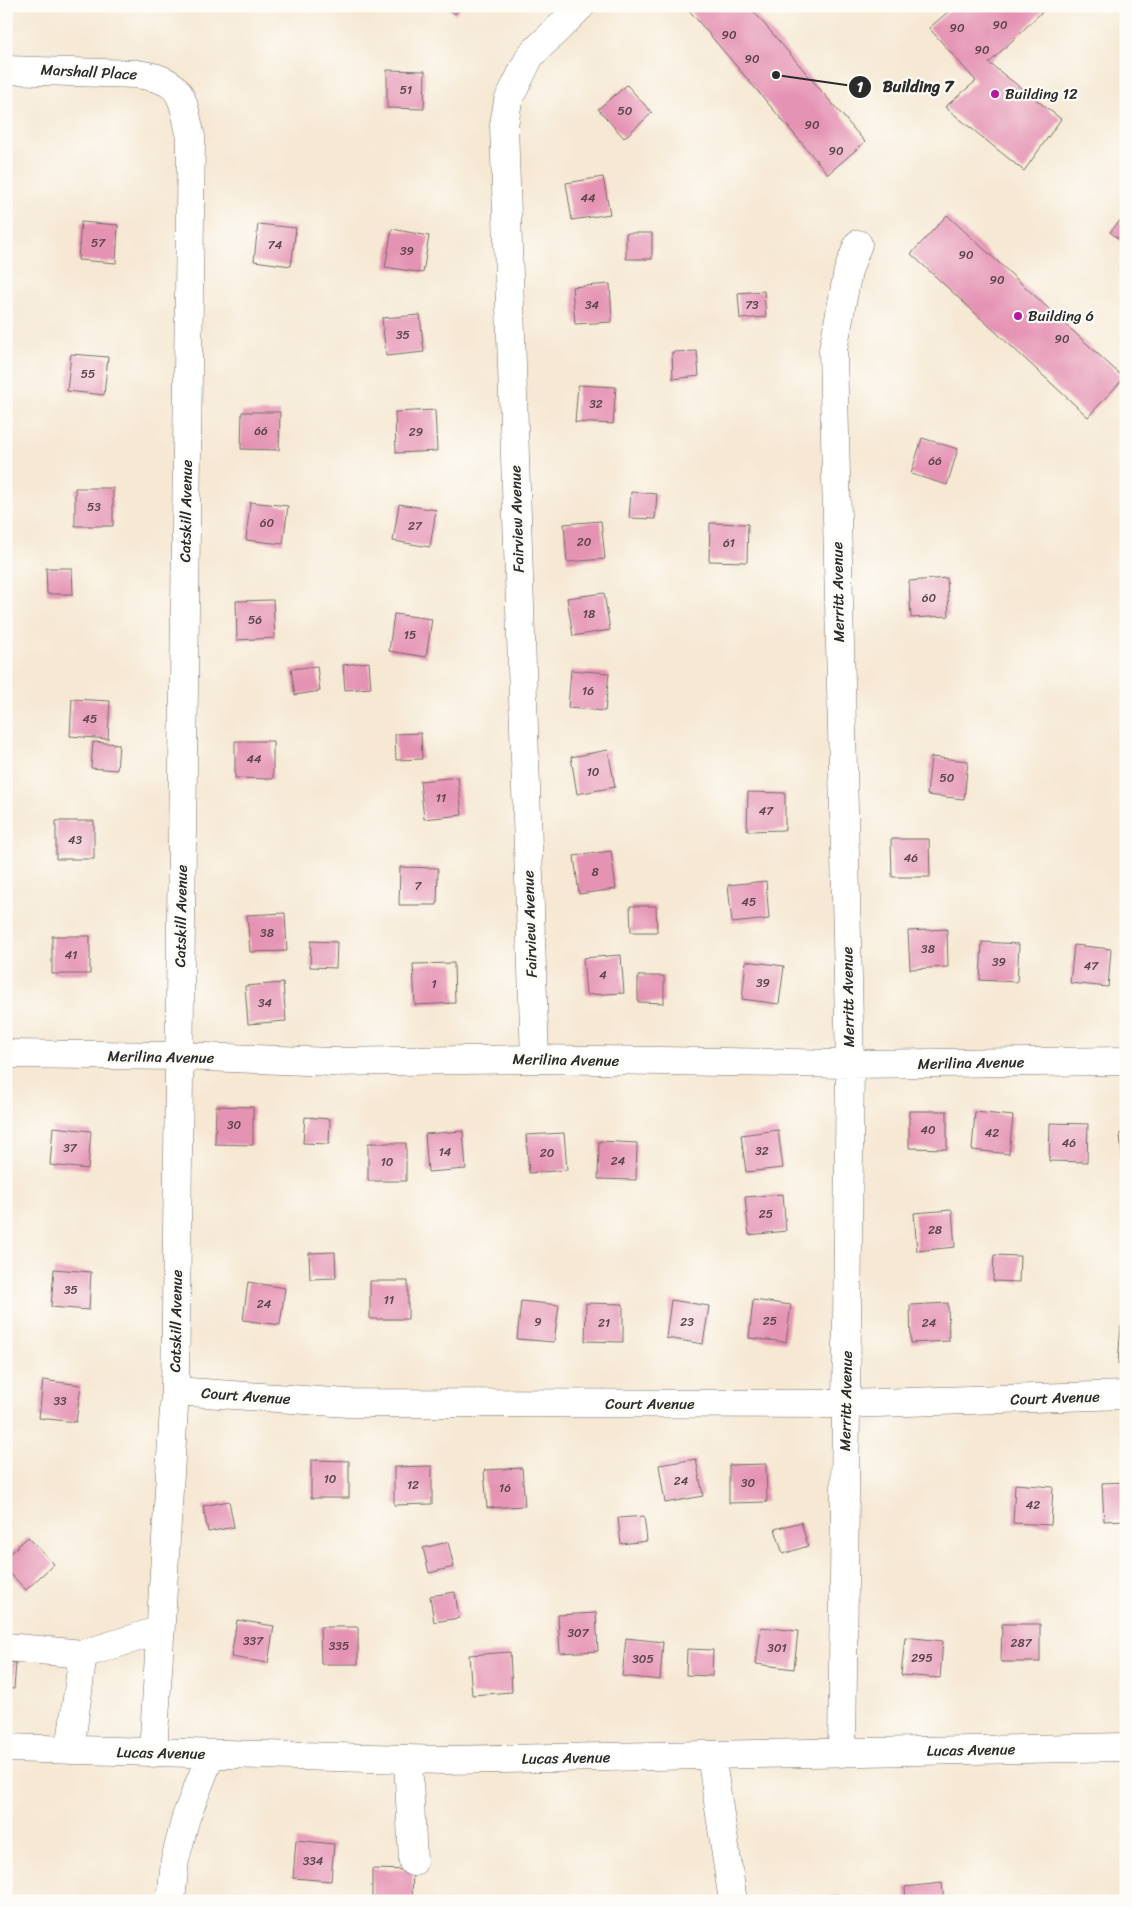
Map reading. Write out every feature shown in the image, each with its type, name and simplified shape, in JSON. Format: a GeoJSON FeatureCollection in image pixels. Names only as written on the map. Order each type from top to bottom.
{"type":"FeatureCollection","features":[{"type":"Feature","properties":{"kind":"street","name":"Fairview Avenue"},"geometry":{"type":"LineString","coordinates":[[535,1059],[504,125],[508,101],[530,56],[581,6]]}},
{"type":"Feature","properties":{"kind":"street","name":"Marshall Place"},"geometry":{"type":"LineString","coordinates":[[6,70],[136,74],[157,77],[171,83]]}},
{"type":"Feature","properties":{"kind":"street","name":"Catskill Avenue"},"geometry":{"type":"LineString","coordinates":[[153,1753],[175,1391],[191,137],[182,99],[171,83]]}},
{"type":"Feature","properties":{"kind":"street","name":"Merritt Avenue"},"geometry":{"type":"LineString","coordinates":[[842,1753],[850,1064],[832,350],[848,271],[858,244]]}},
{"type":"Feature","properties":{"kind":"street","name":"Merilina Avenue"},"geometry":{"type":"LineString","coordinates":[[6,1054],[178,1056],[332,1062],[535,1059],[850,1064],[1126,1061]]}},
{"type":"Feature","properties":{"kind":"street","name":"Court Avenue"},"geometry":{"type":"LineString","coordinates":[[175,1391],[348,1404],[846,1404],[1126,1395]]}},
{"type":"Feature","properties":{"kind":"street"},"geometry":{"type":"LineString","coordinates":[[6,1647],[83,1654],[161,1630]]}},
{"type":"Feature","properties":{"kind":"street"},"geometry":{"type":"LineString","coordinates":[[70,1750],[83,1654]]}},
{"type":"Feature","properties":{"kind":"street","name":"Lucas Avenue"},"geometry":{"type":"LineString","coordinates":[[6,1748],[444,1760],[1126,1747]]}},
{"type":"Feature","properties":{"kind":"street"},"geometry":{"type":"LineString","coordinates":[[172,1901],[175,1860],[186,1817],[211,1754]]}},
{"type":"Feature","properties":{"kind":"street"},"geometry":{"type":"LineString","coordinates":[[711,1755],[733,1901]]}},
{"type":"Feature","properties":{"kind":"street"},"geometry":{"type":"LineString","coordinates":[[408,1759],[413,1862]]}},
{"type":"Feature","properties":{"kind":"building"},"geometry":{"type":"Polygon","coordinates":[[[445,6],[462,6],[455,14],[445,6]]]}},
{"type":"Feature","properties":{"kind":"building"},"geometry":{"type":"Polygon","coordinates":[[[689,6],[749,6],[865,142],[828,174],[687,8],[689,6]]]}},
{"type":"Feature","properties":{"kind":"building","name":"Building 12"},"geometry":{"type":"Polygon","coordinates":[[[955,6],[1048,6],[989,63],[1061,119],[1024,171],[945,107],[976,81],[929,28],[955,6]]]}},
{"type":"Feature","properties":{"kind":"building"},"geometry":{"type":"Polygon","coordinates":[[[387,70],[425,71],[424,109],[387,108],[387,70]]]}},
{"type":"Feature","properties":{"kind":"building"},"geometry":{"type":"Polygon","coordinates":[[[627,85],[652,113],[624,138],[598,109],[627,85]]]}},
{"type":"Feature","properties":{"kind":"building"},"geometry":{"type":"Polygon","coordinates":[[[603,177],[610,214],[572,220],[566,183],[603,177]]]}},
{"type":"Feature","properties":{"kind":"building"},"geometry":{"type":"Polygon","coordinates":[[[1126,214],[1126,245],[1110,232],[1126,214]]]}},
{"type":"Feature","properties":{"kind":"building","name":"Building 6"},"geometry":{"type":"Polygon","coordinates":[[[947,215],[1124,378],[1088,417],[911,254],[947,215]]]}},
{"type":"Feature","properties":{"kind":"building"},"geometry":{"type":"Polygon","coordinates":[[[81,222],[118,225],[116,263],[78,260],[81,222]]]}},
{"type":"Feature","properties":{"kind":"building"},"geometry":{"type":"Polygon","coordinates":[[[258,224],[296,228],[291,266],[254,261],[258,224]]]}},
{"type":"Feature","properties":{"kind":"building"},"geometry":{"type":"Polygon","coordinates":[[[392,229],[429,236],[423,273],[385,267],[392,229]]]}},
{"type":"Feature","properties":{"kind":"building"},"geometry":{"type":"Polygon","coordinates":[[[626,233],[652,233],[652,259],[626,259],[626,233]]]}},
{"type":"Feature","properties":{"kind":"building"},"geometry":{"type":"Polygon","coordinates":[[[610,284],[612,322],[575,324],[572,287],[610,284]]]}},
{"type":"Feature","properties":{"kind":"building"},"geometry":{"type":"Polygon","coordinates":[[[764,291],[766,317],[740,319],[738,293],[764,291]]]}},
{"type":"Feature","properties":{"kind":"building"},"geometry":{"type":"Polygon","coordinates":[[[420,315],[424,352],[386,356],[382,318],[420,315]]]}},
{"type":"Feature","properties":{"kind":"building"},"geometry":{"type":"Polygon","coordinates":[[[697,351],[699,376],[673,379],[672,352],[697,351]]]}},
{"type":"Feature","properties":{"kind":"building"},"geometry":{"type":"Polygon","coordinates":[[[71,354],[108,357],[104,395],[67,391],[71,354]]]}},
{"type":"Feature","properties":{"kind":"building"},"geometry":{"type":"Polygon","coordinates":[[[578,385],[616,387],[613,424],[575,422],[578,385]]]}},
{"type":"Feature","properties":{"kind":"building"},"geometry":{"type":"Polygon","coordinates":[[[435,410],[437,451],[396,453],[395,412],[435,410]]]}},
{"type":"Feature","properties":{"kind":"building"},"geometry":{"type":"Polygon","coordinates":[[[242,412],[280,412],[279,450],[241,449],[242,412]]]}},
{"type":"Feature","properties":{"kind":"building"},"geometry":{"type":"Polygon","coordinates":[[[922,438],[958,449],[947,485],[911,474],[922,438]]]}},
{"type":"Feature","properties":{"kind":"building"},"geometry":{"type":"Polygon","coordinates":[[[75,488],[113,488],[113,526],[75,526],[75,488]]]}},
{"type":"Feature","properties":{"kind":"building"},"geometry":{"type":"Polygon","coordinates":[[[631,492],[657,494],[655,519],[629,518],[631,492]]]}},
{"type":"Feature","properties":{"kind":"building"},"geometry":{"type":"Polygon","coordinates":[[[250,502],[288,506],[283,544],[246,540],[250,502]]]}},
{"type":"Feature","properties":{"kind":"building"},"geometry":{"type":"Polygon","coordinates":[[[399,504],[436,510],[430,547],[393,541],[399,504]]]}},
{"type":"Feature","properties":{"kind":"building"},"geometry":{"type":"Polygon","coordinates":[[[601,521],[605,559],[567,562],[564,524],[601,521]]]}},
{"type":"Feature","properties":{"kind":"building"},"geometry":{"type":"Polygon","coordinates":[[[710,523],[748,524],[747,562],[709,561],[710,523]]]}},
{"type":"Feature","properties":{"kind":"building"},"geometry":{"type":"Polygon","coordinates":[[[46,568],[72,568],[73,594],[47,594],[46,568]]]}},
{"type":"Feature","properties":{"kind":"building"},"geometry":{"type":"Polygon","coordinates":[[[947,578],[949,616],[911,618],[909,581],[947,578]]]}},
{"type":"Feature","properties":{"kind":"building"},"geometry":{"type":"Polygon","coordinates":[[[604,593],[610,630],[573,636],[567,598],[604,593]]]}},
{"type":"Feature","properties":{"kind":"building"},"geometry":{"type":"Polygon","coordinates":[[[273,600],[275,638],[237,640],[236,601],[273,600]]]}},
{"type":"Feature","properties":{"kind":"building"},"geometry":{"type":"Polygon","coordinates":[[[394,614],[432,619],[426,657],[389,651],[394,614]]]}},
{"type":"Feature","properties":{"kind":"building"},"geometry":{"type":"Polygon","coordinates":[[[369,662],[371,688],[345,690],[343,665],[369,662]]]}},
{"type":"Feature","properties":{"kind":"building"},"geometry":{"type":"Polygon","coordinates":[[[317,666],[320,691],[295,695],[291,669],[317,666]]]}},
{"type":"Feature","properties":{"kind":"building"},"geometry":{"type":"Polygon","coordinates":[[[571,670],[609,673],[605,711],[568,708],[571,670]]]}},
{"type":"Feature","properties":{"kind":"building"},"geometry":{"type":"Polygon","coordinates":[[[72,699],[110,701],[108,739],[70,736],[72,699]]]}},
{"type":"Feature","properties":{"kind":"building"},"geometry":{"type":"Polygon","coordinates":[[[421,733],[422,759],[396,760],[395,734],[421,733]]]}},
{"type":"Feature","properties":{"kind":"building"},"geometry":{"type":"Polygon","coordinates":[[[235,741],[273,741],[273,779],[235,778],[235,741]]]}},
{"type":"Feature","properties":{"kind":"building"},"geometry":{"type":"Polygon","coordinates":[[[93,742],[119,744],[117,770],[91,768],[93,742]]]}},
{"type":"Feature","properties":{"kind":"building"},"geometry":{"type":"Polygon","coordinates":[[[608,750],[615,787],[577,794],[571,757],[608,750]]]}},
{"type":"Feature","properties":{"kind":"building"},"geometry":{"type":"Polygon","coordinates":[[[931,757],[968,761],[964,799],[927,795],[931,757]]]}},
{"type":"Feature","properties":{"kind":"building"},"geometry":{"type":"Polygon","coordinates":[[[458,777],[462,815],[424,819],[420,781],[458,777]]]}},
{"type":"Feature","properties":{"kind":"building"},"geometry":{"type":"Polygon","coordinates":[[[748,792],[785,793],[785,830],[747,831],[748,792]]]}},
{"type":"Feature","properties":{"kind":"building"},"geometry":{"type":"Polygon","coordinates":[[[56,821],[94,821],[94,859],[56,859],[56,821]]]}},
{"type":"Feature","properties":{"kind":"building"},"geometry":{"type":"Polygon","coordinates":[[[891,839],[929,839],[930,877],[892,877],[891,839]]]}},
{"type":"Feature","properties":{"kind":"building"},"geometry":{"type":"Polygon","coordinates":[[[611,851],[616,889],[579,894],[574,856],[611,851]]]}},
{"type":"Feature","properties":{"kind":"building"},"geometry":{"type":"Polygon","coordinates":[[[400,867],[438,868],[437,905],[399,905],[400,867]]]}},
{"type":"Feature","properties":{"kind":"building"},"geometry":{"type":"Polygon","coordinates":[[[766,881],[769,919],[732,923],[728,885],[766,881]]]}},
{"type":"Feature","properties":{"kind":"building"},"geometry":{"type":"Polygon","coordinates":[[[630,906],[656,906],[657,932],[631,932],[630,906]]]}},
{"type":"Feature","properties":{"kind":"building"},"geometry":{"type":"Polygon","coordinates":[[[285,913],[287,951],[250,952],[247,915],[285,913]]]}},
{"type":"Feature","properties":{"kind":"building"},"geometry":{"type":"Polygon","coordinates":[[[947,929],[948,967],[910,969],[908,931],[947,929]]]}},
{"type":"Feature","properties":{"kind":"building"},"geometry":{"type":"Polygon","coordinates":[[[52,936],[90,936],[90,974],[52,974],[52,936]]]}},
{"type":"Feature","properties":{"kind":"building"},"geometry":{"type":"Polygon","coordinates":[[[311,941],[337,942],[336,968],[310,967],[311,941]]]}},
{"type":"Feature","properties":{"kind":"building"},"geometry":{"type":"Polygon","coordinates":[[[982,942],[1019,944],[1017,982],[980,980],[982,942]]]}},
{"type":"Feature","properties":{"kind":"building"},"geometry":{"type":"Polygon","coordinates":[[[1074,945],[1111,949],[1108,987],[1070,983],[1074,945]]]}},
{"type":"Feature","properties":{"kind":"building"},"geometry":{"type":"Polygon","coordinates":[[[621,955],[624,993],[586,995],[583,958],[621,955]]]}},
{"type":"Feature","properties":{"kind":"building"},"geometry":{"type":"Polygon","coordinates":[[[746,961],[784,966],[779,1004],[742,999],[746,961]]]}},
{"type":"Feature","properties":{"kind":"building"},"geometry":{"type":"Polygon","coordinates":[[[454,963],[455,1003],[415,1005],[413,964],[454,963]]]}},
{"type":"Feature","properties":{"kind":"building"},"geometry":{"type":"Polygon","coordinates":[[[638,976],[664,976],[664,1003],[638,1002],[638,976]]]}},
{"type":"Feature","properties":{"kind":"building"},"geometry":{"type":"Polygon","coordinates":[[[283,983],[286,1021],[248,1024],[245,986],[283,983]]]}},
{"type":"Feature","properties":{"kind":"building"},"geometry":{"type":"Polygon","coordinates":[[[216,1106],[253,1107],[253,1145],[215,1144],[216,1106]]]}},
{"type":"Feature","properties":{"kind":"building"},"geometry":{"type":"Polygon","coordinates":[[[909,1111],[947,1111],[947,1149],[909,1148],[909,1111]]]}},
{"type":"Feature","properties":{"kind":"building"},"geometry":{"type":"Polygon","coordinates":[[[975,1112],[1013,1116],[1009,1154],[972,1150],[975,1112]]]}},
{"type":"Feature","properties":{"kind":"building"},"geometry":{"type":"Polygon","coordinates":[[[305,1117],[330,1119],[329,1144],[303,1143],[305,1117]]]}},
{"type":"Feature","properties":{"kind":"building"},"geometry":{"type":"Polygon","coordinates":[[[1050,1123],[1088,1124],[1087,1162],[1049,1161],[1050,1123]]]}},
{"type":"Feature","properties":{"kind":"building"},"geometry":{"type":"Polygon","coordinates":[[[53,1127],[91,1131],[88,1169],[50,1165],[53,1127]]]}},
{"type":"Feature","properties":{"kind":"building"},"geometry":{"type":"Polygon","coordinates":[[[778,1130],[783,1168],[746,1172],[741,1135],[778,1130]]]}},
{"type":"Feature","properties":{"kind":"building"},"geometry":{"type":"Polygon","coordinates":[[[463,1131],[466,1169],[428,1172],[425,1134],[463,1131]]]}},
{"type":"Feature","properties":{"kind":"building"},"geometry":{"type":"Polygon","coordinates":[[[564,1133],[567,1170],[529,1173],[526,1135],[564,1133]]]}},
{"type":"Feature","properties":{"kind":"building"},"geometry":{"type":"Polygon","coordinates":[[[1120,1133],[1126,1133],[1126,1170],[1123,1171],[1120,1133]]]}},
{"type":"Feature","properties":{"kind":"building"},"geometry":{"type":"Polygon","coordinates":[[[599,1141],[637,1143],[636,1180],[598,1179],[599,1141]]]}},
{"type":"Feature","properties":{"kind":"building"},"geometry":{"type":"Polygon","coordinates":[[[368,1143],[406,1143],[406,1181],[368,1181],[368,1143]]]}},
{"type":"Feature","properties":{"kind":"building"},"geometry":{"type":"Polygon","coordinates":[[[783,1194],[786,1231],[749,1235],[745,1197],[783,1194]]]}},
{"type":"Feature","properties":{"kind":"building"},"geometry":{"type":"Polygon","coordinates":[[[952,1210],[955,1247],[917,1251],[914,1213],[952,1210]]]}},
{"type":"Feature","properties":{"kind":"building"},"geometry":{"type":"Polygon","coordinates":[[[335,1252],[336,1278],[310,1279],[309,1253],[335,1252]]]}},
{"type":"Feature","properties":{"kind":"building"},"geometry":{"type":"Polygon","coordinates":[[[994,1255],[1020,1256],[1019,1282],[993,1281],[994,1255]]]}},
{"type":"Feature","properties":{"kind":"building"},"geometry":{"type":"Polygon","coordinates":[[[54,1269],[91,1272],[89,1310],[51,1307],[54,1269]]]}},
{"type":"Feature","properties":{"kind":"building"},"geometry":{"type":"Polygon","coordinates":[[[370,1281],[408,1281],[408,1319],[370,1319],[370,1281]]]}},
{"type":"Feature","properties":{"kind":"building"},"geometry":{"type":"Polygon","coordinates":[[[248,1282],[285,1288],[280,1325],[243,1320],[248,1282]]]}},
{"type":"Feature","properties":{"kind":"building"},"geometry":{"type":"Polygon","coordinates":[[[671,1300],[709,1306],[703,1344],[666,1338],[671,1300]]]}},
{"type":"Feature","properties":{"kind":"building"},"geometry":{"type":"Polygon","coordinates":[[[753,1300],[791,1305],[786,1342],[749,1338],[753,1300]]]}},
{"type":"Feature","properties":{"kind":"building"},"geometry":{"type":"Polygon","coordinates":[[[521,1301],[559,1305],[554,1342],[517,1339],[521,1301]]]}},
{"type":"Feature","properties":{"kind":"building"},"geometry":{"type":"Polygon","coordinates":[[[586,1303],[623,1304],[623,1342],[585,1341],[586,1303]]]}},
{"type":"Feature","properties":{"kind":"building"},"geometry":{"type":"Polygon","coordinates":[[[948,1303],[949,1341],[911,1343],[910,1305],[948,1303]]]}},
{"type":"Feature","properties":{"kind":"building"},"geometry":{"type":"Polygon","coordinates":[[[1121,1326],[1126,1327],[1126,1365],[1118,1364],[1121,1326]]]}},
{"type":"Feature","properties":{"kind":"building"},"geometry":{"type":"Polygon","coordinates":[[[43,1380],[81,1385],[76,1422],[39,1418],[43,1380]]]}},
{"type":"Feature","properties":{"kind":"building"},"geometry":{"type":"Polygon","coordinates":[[[696,1459],[703,1496],[665,1503],[659,1465],[696,1459]]]}},
{"type":"Feature","properties":{"kind":"building"},"geometry":{"type":"Polygon","coordinates":[[[311,1460],[349,1461],[349,1498],[311,1498],[311,1460]]]}},
{"type":"Feature","properties":{"kind":"building"},"geometry":{"type":"Polygon","coordinates":[[[766,1464],[767,1502],[729,1503],[729,1465],[766,1464]]]}},
{"type":"Feature","properties":{"kind":"building"},"geometry":{"type":"Polygon","coordinates":[[[432,1466],[432,1504],[394,1505],[394,1467],[432,1466]]]}},
{"type":"Feature","properties":{"kind":"building"},"geometry":{"type":"Polygon","coordinates":[[[522,1468],[525,1506],[487,1508],[484,1470],[522,1468]]]}},
{"type":"Feature","properties":{"kind":"building"},"geometry":{"type":"Polygon","coordinates":[[[1126,1482],[1126,1520],[1104,1521],[1102,1483],[1126,1482]]]}},
{"type":"Feature","properties":{"kind":"building"},"geometry":{"type":"Polygon","coordinates":[[[1015,1484],[1053,1487],[1051,1525],[1013,1523],[1015,1484]]]}},
{"type":"Feature","properties":{"kind":"building"},"geometry":{"type":"Polygon","coordinates":[[[229,1501],[234,1527],[208,1532],[203,1506],[229,1501]]]}},
{"type":"Feature","properties":{"kind":"building"},"geometry":{"type":"Polygon","coordinates":[[[644,1516],[647,1541],[621,1544],[618,1518],[644,1516]]]}},
{"type":"Feature","properties":{"kind":"building"},"geometry":{"type":"Polygon","coordinates":[[[801,1522],[808,1546],[783,1554],[775,1529],[801,1522]]]}},
{"type":"Feature","properties":{"kind":"building"},"geometry":{"type":"Polygon","coordinates":[[[28,1537],[54,1564],[26,1590],[6,1569],[6,1557],[28,1537]]]}},
{"type":"Feature","properties":{"kind":"building"},"geometry":{"type":"Polygon","coordinates":[[[448,1542],[454,1567],[429,1573],[423,1548],[448,1542]]]}},
{"type":"Feature","properties":{"kind":"building"},"geometry":{"type":"Polygon","coordinates":[[[455,1592],[459,1618],[434,1622],[430,1596],[455,1592]]]}},
{"type":"Feature","properties":{"kind":"building"},"geometry":{"type":"Polygon","coordinates":[[[596,1613],[598,1651],[560,1653],[558,1615],[596,1613]]]}},
{"type":"Feature","properties":{"kind":"building"},"geometry":{"type":"Polygon","coordinates":[[[237,1620],[274,1626],[268,1663],[231,1657],[237,1620]]]}},
{"type":"Feature","properties":{"kind":"building"},"geometry":{"type":"Polygon","coordinates":[[[1002,1624],[1040,1624],[1040,1662],[1001,1662],[1002,1624]]]}},
{"type":"Feature","properties":{"kind":"building"},"geometry":{"type":"Polygon","coordinates":[[[320,1627],[358,1627],[358,1664],[321,1664],[320,1627]]]}},
{"type":"Feature","properties":{"kind":"building"},"geometry":{"type":"Polygon","coordinates":[[[761,1627],[798,1631],[794,1669],[756,1664],[761,1627]]]}},
{"type":"Feature","properties":{"kind":"building"},"geometry":{"type":"Polygon","coordinates":[[[905,1637],[943,1641],[940,1678],[901,1675],[905,1637]]]}},
{"type":"Feature","properties":{"kind":"building"},"geometry":{"type":"Polygon","coordinates":[[[626,1638],[663,1642],[660,1680],[622,1676],[626,1638]]]}},
{"type":"Feature","properties":{"kind":"building"},"geometry":{"type":"Polygon","coordinates":[[[687,1649],[713,1650],[712,1676],[686,1675],[687,1649]]]}},
{"type":"Feature","properties":{"kind":"building"},"geometry":{"type":"Polygon","coordinates":[[[510,1652],[512,1692],[472,1695],[469,1655],[510,1652]]]}},
{"type":"Feature","properties":{"kind":"building"},"geometry":{"type":"Polygon","coordinates":[[[6,1662],[16,1663],[14,1689],[6,1688],[6,1662]]]}},
{"type":"Feature","properties":{"kind":"building"},"geometry":{"type":"Polygon","coordinates":[[[296,1840],[334,1844],[331,1881],[293,1878],[296,1840]]]}},
{"type":"Feature","properties":{"kind":"building"},"geometry":{"type":"Polygon","coordinates":[[[372,1869],[413,1870],[412,1901],[372,1901],[372,1869]]]}},
{"type":"Feature","properties":{"kind":"building"},"geometry":{"type":"Polygon","coordinates":[[[942,1883],[944,1901],[906,1901],[905,1887],[942,1883]]]}},
{"type":"Feature","properties":{"kind":"building"},"geometry":{"type":"Polygon","coordinates":[[[840,1895],[840,1901],[802,1901],[802,1898],[840,1895]]]}},
{"type":"Feature","properties":{"kind":"place","name":"Building 7"},"geometry":{"type":"Point","coordinates":[776,75]}},
{"type":"Feature","properties":{"kind":"place","name":"Building 12"},"geometry":{"type":"Point","coordinates":[995,94]}},
{"type":"Feature","properties":{"kind":"place","name":"Building 6"},"geometry":{"type":"Point","coordinates":[1018,316]}}]}
